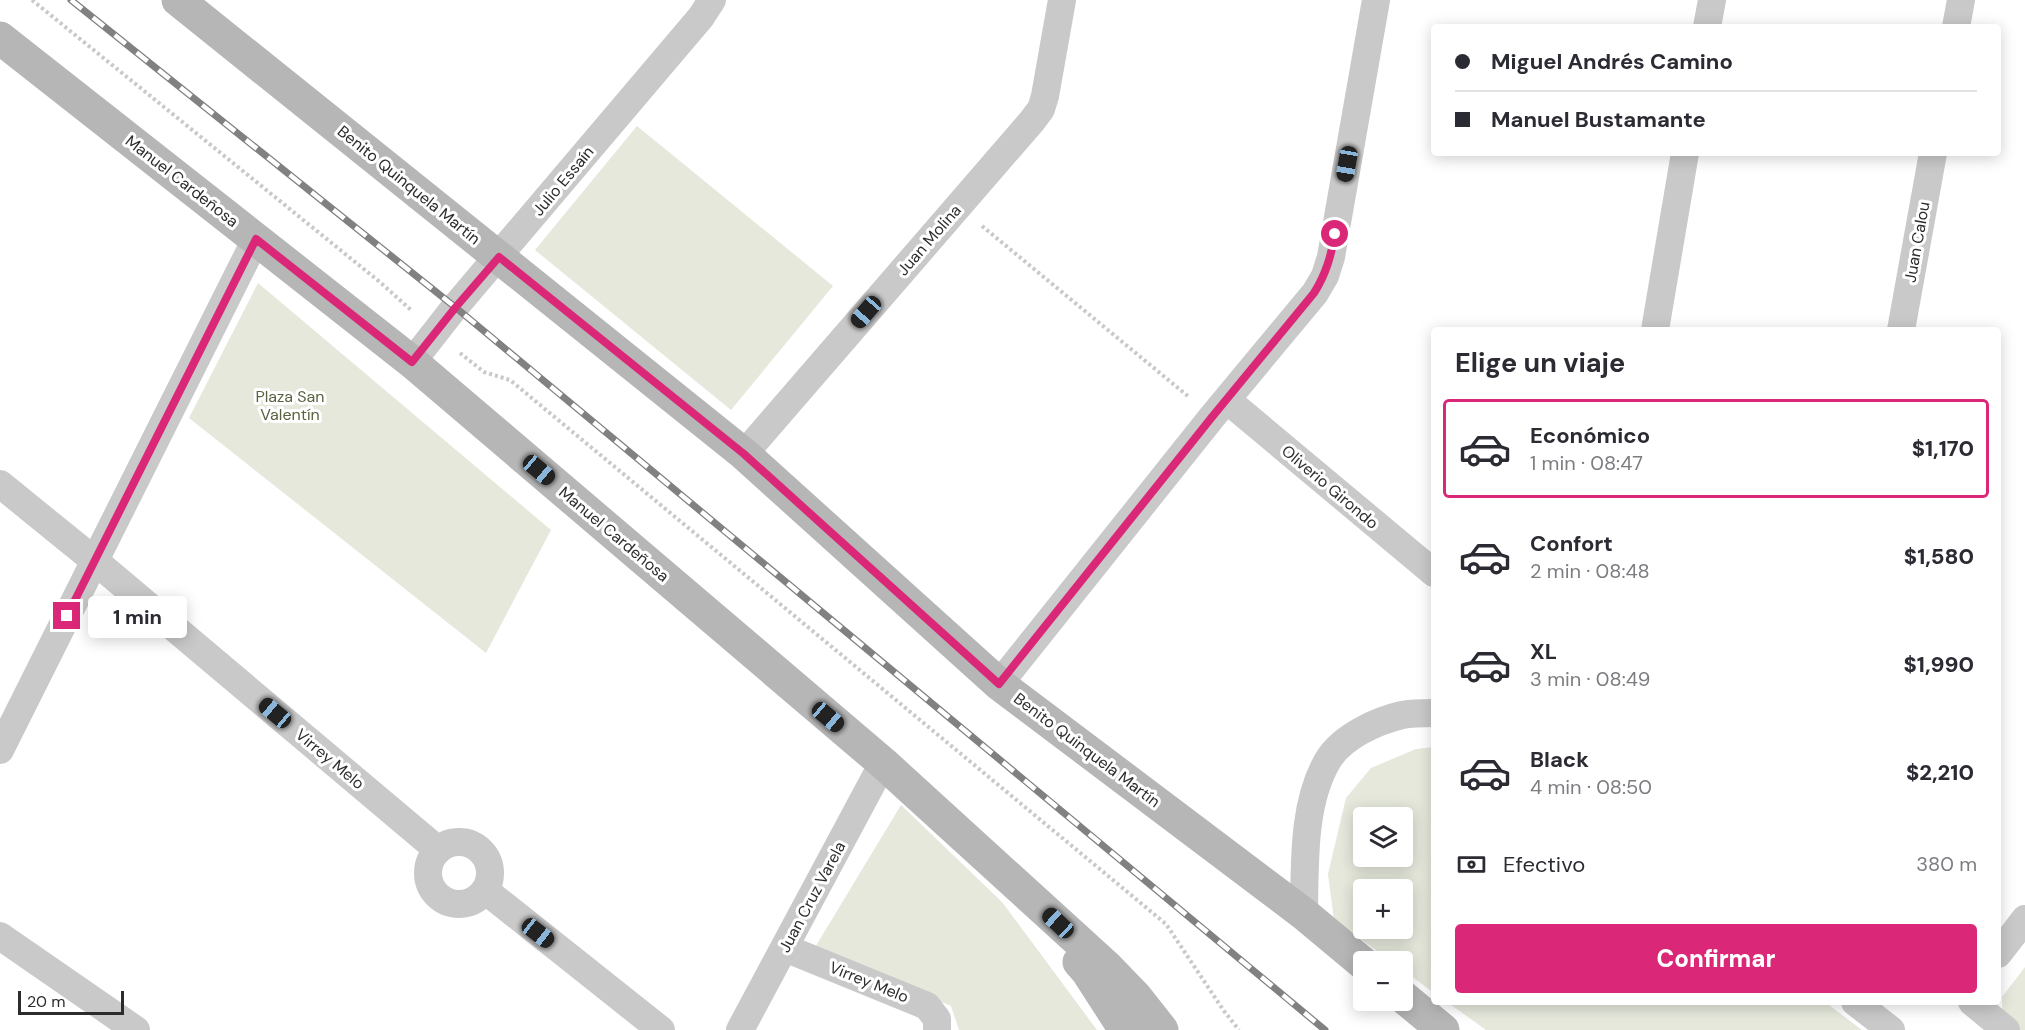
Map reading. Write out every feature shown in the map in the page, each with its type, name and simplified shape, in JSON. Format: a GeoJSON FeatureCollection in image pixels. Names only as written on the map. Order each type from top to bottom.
{"type":"FeatureCollection","features":[{"type":"Feature","properties":{"kind":"main road","name":"Benito Quinquela Martín"},"geometry":{"type":"LineString","coordinates":[[178,0],[744,454],[999,684],[1304,914],[1353,955]]}},
{"type":"Feature","properties":{"kind":"main road","name":"Manuel Cardeñosa"},"geometry":{"type":"LineString","coordinates":[[0,38],[412,362],[883,763],[1107,967],[1136,997],[1162,1030]]}},
{"type":"Feature","properties":{"kind":"main road","name":"Manuel Cardeñosa"},"geometry":{"type":"LineString","coordinates":[[993,863],[1087,971],[1125,1030]]}},
{"type":"Feature","properties":{"kind":"main road"},"geometry":{"type":"LineString","coordinates":[[1413,1005],[1443,1030]]}},
{"type":"Feature","properties":{"kind":"street","name":"Julio Essaín"},"geometry":{"type":"LineString","coordinates":[[412,362],[701,17],[712,0]]}},
{"type":"Feature","properties":{"kind":"street","name":"Juan Molina"},"geometry":{"type":"LineString","coordinates":[[744,454],[1032,122],[1045,96],[1062,0]]}},
{"type":"Feature","properties":{"kind":"street"},"geometry":{"type":"LineString","coordinates":[[999,684],[1314,293],[1325,276],[1331,257],[1376,0]]}},
{"type":"Feature","properties":{"kind":"street"},"geometry":{"type":"LineString","coordinates":[[1708,24],[1712,0]]}},
{"type":"Feature","properties":{"kind":"street"},"geometry":{"type":"LineString","coordinates":[[1957,24],[1961,0]]}},
{"type":"Feature","properties":{"kind":"street"},"geometry":{"type":"LineString","coordinates":[[1656,327],[1684,156]]}},
{"type":"Feature","properties":{"kind":"street","name":"Juan Calou"},"geometry":{"type":"LineString","coordinates":[[1902,327],[1932,156]]}},
{"type":"Feature","properties":{"kind":"street"},"geometry":{"type":"LineString","coordinates":[[0,750],[256,239]]}},
{"type":"Feature","properties":{"kind":"street","name":"Oliverio Girondo"},"geometry":{"type":"LineString","coordinates":[[1220,409],[1431,571]]}},
{"type":"Feature","properties":{"kind":"street","name":"Virrey Melo"},"geometry":{"type":"LineString","coordinates":[[0,484],[95,561],[438,850]]}},
{"type":"Feature","properties":{"kind":"street"},"geometry":{"type":"LineString","coordinates":[[1304,914],[1306,836],[1314,795],[1329,759],[1353,734],[1382,720],[1404,714],[1431,713]]}},
{"type":"Feature","properties":{"kind":"street","name":"Juan Cruz Varela"},"geometry":{"type":"LineString","coordinates":[[740,1030],[883,763]]}},
{"type":"Feature","properties":{"kind":"street"},"geometry":{"type":"LineString","coordinates":[[456,842],[466,843],[484,853],[491,872],[486,891],[468,903],[458,905],[447,903],[438,897],[428,879],[428,868],[432,858],[447,844],[456,842]]}},
{"type":"Feature","properties":{"kind":"street"},"geometry":{"type":"LineString","coordinates":[[486,891],[661,1030]]}},
{"type":"Feature","properties":{"kind":"street"},"geometry":{"type":"LineString","coordinates":[[2001,950],[2025,920]]}},
{"type":"Feature","properties":{"kind":"street"},"geometry":{"type":"LineString","coordinates":[[0,936],[136,1030]]}},
{"type":"Feature","properties":{"kind":"street","name":"Virrey Melo"},"geometry":{"type":"LineString","coordinates":[[785,948],[927,1006],[937,1019],[937,1030]]}},
{"type":"Feature","properties":{"kind":"street"},"geometry":{"type":"LineString","coordinates":[[1859,1005],[1891,1030]]}},
{"type":"Feature","properties":{"kind":"street"},"geometry":{"type":"LineString","coordinates":[[1976,1005],[2006,1030]]}},
{"type":"Feature","properties":{"kind":"path"},"geometry":{"type":"LineString","coordinates":[[32,0],[381,283],[436,333],[484,372],[510,381],[1166,924],[1239,1030]]}},
{"type":"Feature","properties":{"kind":"path"},"geometry":{"type":"LineString","coordinates":[[958,206],[1220,409]]}},
{"type":"Feature","properties":{"kind":"green space"},"geometry":{"type":"Polygon","coordinates":[[[637,126],[833,286],[731,410],[535,250],[637,126]]]}},
{"type":"Feature","properties":{"kind":"green space","name":"Plaza San Valentín"},"geometry":{"type":"Polygon","coordinates":[[[258,283],[551,530],[486,653],[189,418],[258,283]]]}},
{"type":"Feature","properties":{"kind":"green space"},"geometry":{"type":"Polygon","coordinates":[[[1431,747],[1431,991],[1413,977],[1413,951],[1377,951],[1360,939],[1413,939],[1413,879],[1353,879],[1353,934],[1334,920],[1328,874],[1346,798],[1371,768],[1416,749],[1431,747]]]}},
{"type":"Feature","properties":{"kind":"green space"},"geometry":{"type":"Polygon","coordinates":[[[901,805],[1002,902],[1097,1030],[959,1030],[951,1006],[814,949],[901,805]]]}},
{"type":"Feature","properties":{"kind":"green space"},"geometry":{"type":"Polygon","coordinates":[[[2025,967],[2025,1030],[2019,1030],[2002,1016],[2002,997],[2025,967]]]}},
{"type":"Feature","properties":{"kind":"green space"},"geometry":{"type":"Polygon","coordinates":[[[1451,1005],[1829,1005],[1862,1030],[1486,1030],[1451,1005]]]}},
{"type":"Feature","properties":{"kind":"railway"},"geometry":{"type":"LineString","coordinates":[[71,0],[455,307],[1325,1030]]}},
{"type":"Feature","properties":{"kind":"route"},"geometry":{"type":"LineString","coordinates":[[67,616],[256,239],[412,362],[499,257],[744,454],[999,684],[1314,293],[1325,276],[1335,234]]}}]}
